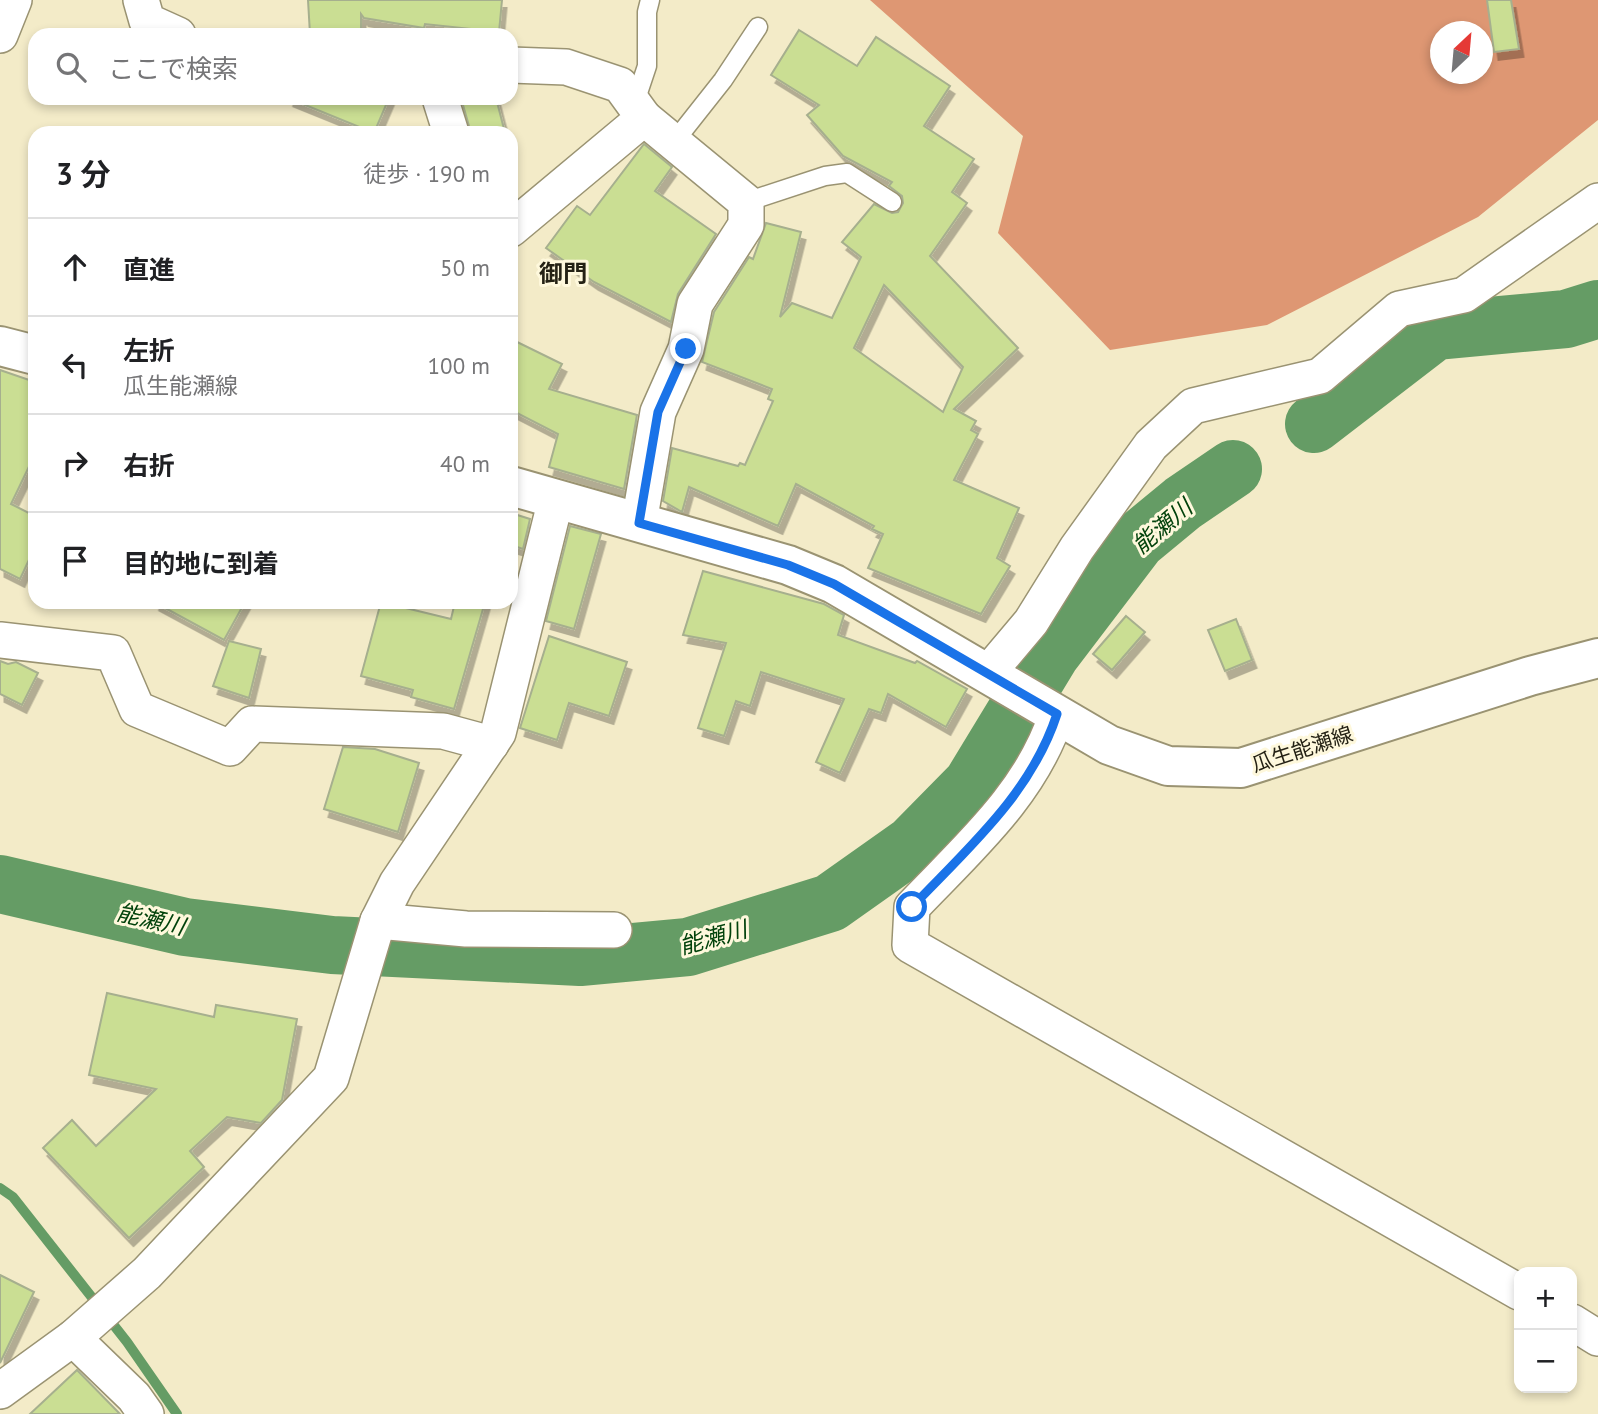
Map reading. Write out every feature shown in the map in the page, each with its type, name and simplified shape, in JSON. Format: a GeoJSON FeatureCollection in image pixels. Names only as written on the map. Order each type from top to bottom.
{"type":"FeatureCollection","features":[{"type":"Feature","properties":{"kind":"main road"},"geometry":{"type":"LineString","coordinates":[[0,346],[28,353]]}},
{"type":"Feature","properties":{"kind":"main road","name":"瓜生能瀬線"},"geometry":{"type":"LineString","coordinates":[[518,488],[788,565],[834,584],[1109,745],[1168,766],[1241,768],[1530,676],[1598,658]]}},
{"type":"Feature","properties":{"kind":"street"},"geometry":{"type":"LineString","coordinates":[[0,35],[14,0]]}},
{"type":"Feature","properties":{"kind":"street"},"geometry":{"type":"LineString","coordinates":[[141,0],[147,21],[162,28]]}},
{"type":"Feature","properties":{"kind":"street"},"geometry":{"type":"LineString","coordinates":[[518,65],[566,67],[620,85],[639,112],[746,202],[746,225],[695,304],[686,349],[658,412],[639,523]]}},
{"type":"Feature","properties":{"kind":"street"},"geometry":{"type":"LineString","coordinates":[[442,105],[450,126]]}},
{"type":"Feature","properties":{"kind":"street"},"geometry":{"type":"LineString","coordinates":[[518,223],[639,112]]}},
{"type":"Feature","properties":{"kind":"street"},"geometry":{"type":"LineString","coordinates":[[988,673],[1031,622],[1077,548],[1151,445],[1193,406],[1320,376],[1399,309],[1464,295],[1598,201]]}},
{"type":"Feature","properties":{"kind":"street"},"geometry":{"type":"LineString","coordinates":[[12,1414],[0,1391],[82,1331],[147,1273],[331,1078],[356,1002],[378,920],[397,883],[498,733],[556,499]]}},
{"type":"Feature","properties":{"kind":"street"},"geometry":{"type":"LineString","coordinates":[[0,640],[113,653],[137,709],[230,748],[252,724],[443,731],[492,744]]}},
{"type":"Feature","properties":{"kind":"street"},"geometry":{"type":"LineString","coordinates":[[1057,714],[1046,748],[1009,805],[912,907],[910,945],[1514,1289]]}},
{"type":"Feature","properties":{"kind":"street"},"geometry":{"type":"LineString","coordinates":[[378,920],[466,929],[614,930]]}},
{"type":"Feature","properties":{"kind":"street"},"geometry":{"type":"LineString","coordinates":[[1577,1325],[1598,1338]]}},
{"type":"Feature","properties":{"kind":"street"},"geometry":{"type":"LineString","coordinates":[[82,1331],[146,1414]]}},
{"type":"Feature","properties":{"kind":"lane"},"geometry":{"type":"LineString","coordinates":[[639,112],[647,66],[646,12],[650,0]]}},
{"type":"Feature","properties":{"kind":"lane"},"geometry":{"type":"LineString","coordinates":[[674,142],[723,80],[758,27]]}},
{"type":"Feature","properties":{"kind":"lane"},"geometry":{"type":"LineString","coordinates":[[746,202],[825,176],[847,173],[892,202]]}},
{"type":"Feature","properties":{"kind":"shaded area"},"geometry":{"type":"Polygon","coordinates":[[[870,0],[1598,0],[1598,120],[1478,217],[1267,325],[1110,350],[998,233],[1023,136],[870,0]]]}},
{"type":"Feature","properties":{"kind":"building"},"geometry":{"type":"Polygon","coordinates":[[[308,0],[502,0],[499,28],[425,24],[424,28],[364,18],[361,14],[361,28],[310,28],[308,0]]]}},
{"type":"Feature","properties":{"kind":"building"},"geometry":{"type":"Polygon","coordinates":[[[1487,0],[1511,0],[1519,49],[1494,52],[1493,21],[1490,21],[1487,0]]]}},
{"type":"Feature","properties":{"kind":"building"},"geometry":{"type":"Polygon","coordinates":[[[799,30],[857,66],[876,37],[950,86],[924,126],[974,159],[952,192],[967,203],[930,256],[1018,348],[954,409],[976,421],[971,430],[978,434],[954,480],[1019,508],[997,558],[1010,566],[981,614],[868,568],[883,534],[872,529],[874,526],[796,484],[778,526],[689,487],[682,512],[663,501],[672,448],[738,466],[740,463],[745,465],[773,401],[768,399],[772,389],[702,362],[714,312],[749,257],[753,259],[766,223],[801,232],[780,317],[792,303],[832,318],[861,257],[842,242],[874,204],[892,213],[898,212],[903,203],[902,196],[889,186],[892,182],[843,156],[807,115],[819,105],[771,75],[799,30]],[[884,285],[854,348],[943,412],[963,367],[884,285]]]}},
{"type":"Feature","properties":{"kind":"building"},"geometry":{"type":"Polygon","coordinates":[[[305,105],[386,105],[377,126],[357,126],[305,105]]]}},
{"type":"Feature","properties":{"kind":"building"},"geometry":{"type":"Polygon","coordinates":[[[463,105],[498,105],[503,126],[469,126],[463,105]]]}},
{"type":"Feature","properties":{"kind":"building"},"geometry":{"type":"Polygon","coordinates":[[[644,144],[672,167],[655,191],[716,234],[678,294],[671,322],[594,282],[546,248],[577,206],[590,215],[644,144]]]}},
{"type":"Feature","properties":{"kind":"building"},"geometry":{"type":"Polygon","coordinates":[[[518,342],[562,364],[549,389],[637,415],[624,489],[549,467],[558,434],[518,414],[518,342]]]}},
{"type":"Feature","properties":{"kind":"building"},"geometry":{"type":"Polygon","coordinates":[[[0,370],[28,380],[28,469],[11,504],[28,512],[28,562],[20,579],[0,569],[0,370]]]}},
{"type":"Feature","properties":{"kind":"building"},"geometry":{"type":"Polygon","coordinates":[[[518,515],[530,519],[523,549],[518,547],[518,515]]]}},
{"type":"Feature","properties":{"kind":"building"},"geometry":{"type":"Polygon","coordinates":[[[570,526],[601,534],[574,629],[546,621],[570,526]]]}},
{"type":"Feature","properties":{"kind":"building"},"geometry":{"type":"Polygon","coordinates":[[[703,571],[824,604],[844,615],[838,635],[915,663],[917,661],[967,689],[946,727],[888,694],[881,713],[869,709],[840,773],[816,762],[844,699],[761,672],[750,706],[736,701],[724,736],[698,728],[726,643],[683,635],[703,571]]]}},
{"type":"Feature","properties":{"kind":"building"},"geometry":{"type":"Polygon","coordinates":[[[167,609],[241,609],[224,640],[167,609]]]}},
{"type":"Feature","properties":{"kind":"building"},"geometry":{"type":"Polygon","coordinates":[[[379,609],[410,609],[451,619],[453,609],[483,609],[454,709],[411,697],[413,690],[361,676],[379,609]]]}},
{"type":"Feature","properties":{"kind":"building"},"geometry":{"type":"Polygon","coordinates":[[[1126,616],[1145,632],[1112,670],[1093,654],[1126,616]]]}},
{"type":"Feature","properties":{"kind":"building"},"geometry":{"type":"Polygon","coordinates":[[[1236,619],[1252,660],[1225,671],[1208,630],[1236,619]]]}},
{"type":"Feature","properties":{"kind":"building"},"geometry":{"type":"Polygon","coordinates":[[[549,636],[627,662],[609,716],[569,703],[557,740],[520,728],[549,636]]]}},
{"type":"Feature","properties":{"kind":"building"},"geometry":{"type":"Polygon","coordinates":[[[229,641],[261,649],[249,698],[213,686],[229,641]]]}},
{"type":"Feature","properties":{"kind":"building"},"geometry":{"type":"Polygon","coordinates":[[[0,661],[8,664],[16,662],[38,673],[22,705],[0,694],[0,661]]]}},
{"type":"Feature","properties":{"kind":"building"},"geometry":{"type":"Polygon","coordinates":[[[343,747],[375,749],[419,763],[398,832],[324,809],[343,747]]]}},
{"type":"Feature","properties":{"kind":"building"},"geometry":{"type":"Polygon","coordinates":[[[107,993],[214,1017],[216,1005],[297,1019],[282,1100],[261,1123],[227,1117],[190,1151],[204,1167],[129,1238],[43,1148],[72,1120],[96,1146],[156,1089],[89,1075],[107,993]]]}},
{"type":"Feature","properties":{"kind":"building"},"geometry":{"type":"Polygon","coordinates":[[[0,1275],[34,1292],[0,1363],[0,1275]]]}},
{"type":"Feature","properties":{"kind":"building"},"geometry":{"type":"Polygon","coordinates":[[[77,1370],[120,1414],[30,1414],[77,1370]]]}},
{"type":"Feature","properties":{"kind":"waterway","name":"能瀬川"},"geometry":{"type":"LineString","coordinates":[[1314,424],[1435,331],[1566,319],[1598,309]]}},
{"type":"Feature","properties":{"kind":"waterway","name":"能瀬川"},"geometry":{"type":"LineString","coordinates":[[0,884],[185,927],[332,945],[580,957],[688,947],[830,903],[912,845],[972,784],[1051,654],[1137,541],[1183,503],[1233,469]]}},
{"type":"Feature","properties":{"kind":"waterway"},"geometry":{"type":"LineString","coordinates":[[0,1188],[13,1197],[127,1342],[177,1414]]}},
{"type":"Feature","properties":{"kind":"district","name":"御門"},"geometry":{"type":"Point","coordinates":[563,273]}},
{"type":"Feature","properties":{"kind":"route"},"geometry":{"type":"LineString","coordinates":[[686,349],[658,412],[639,523],[788,565],[834,584],[1057,714],[1046,748],[1009,805],[912,907]]}}]}
